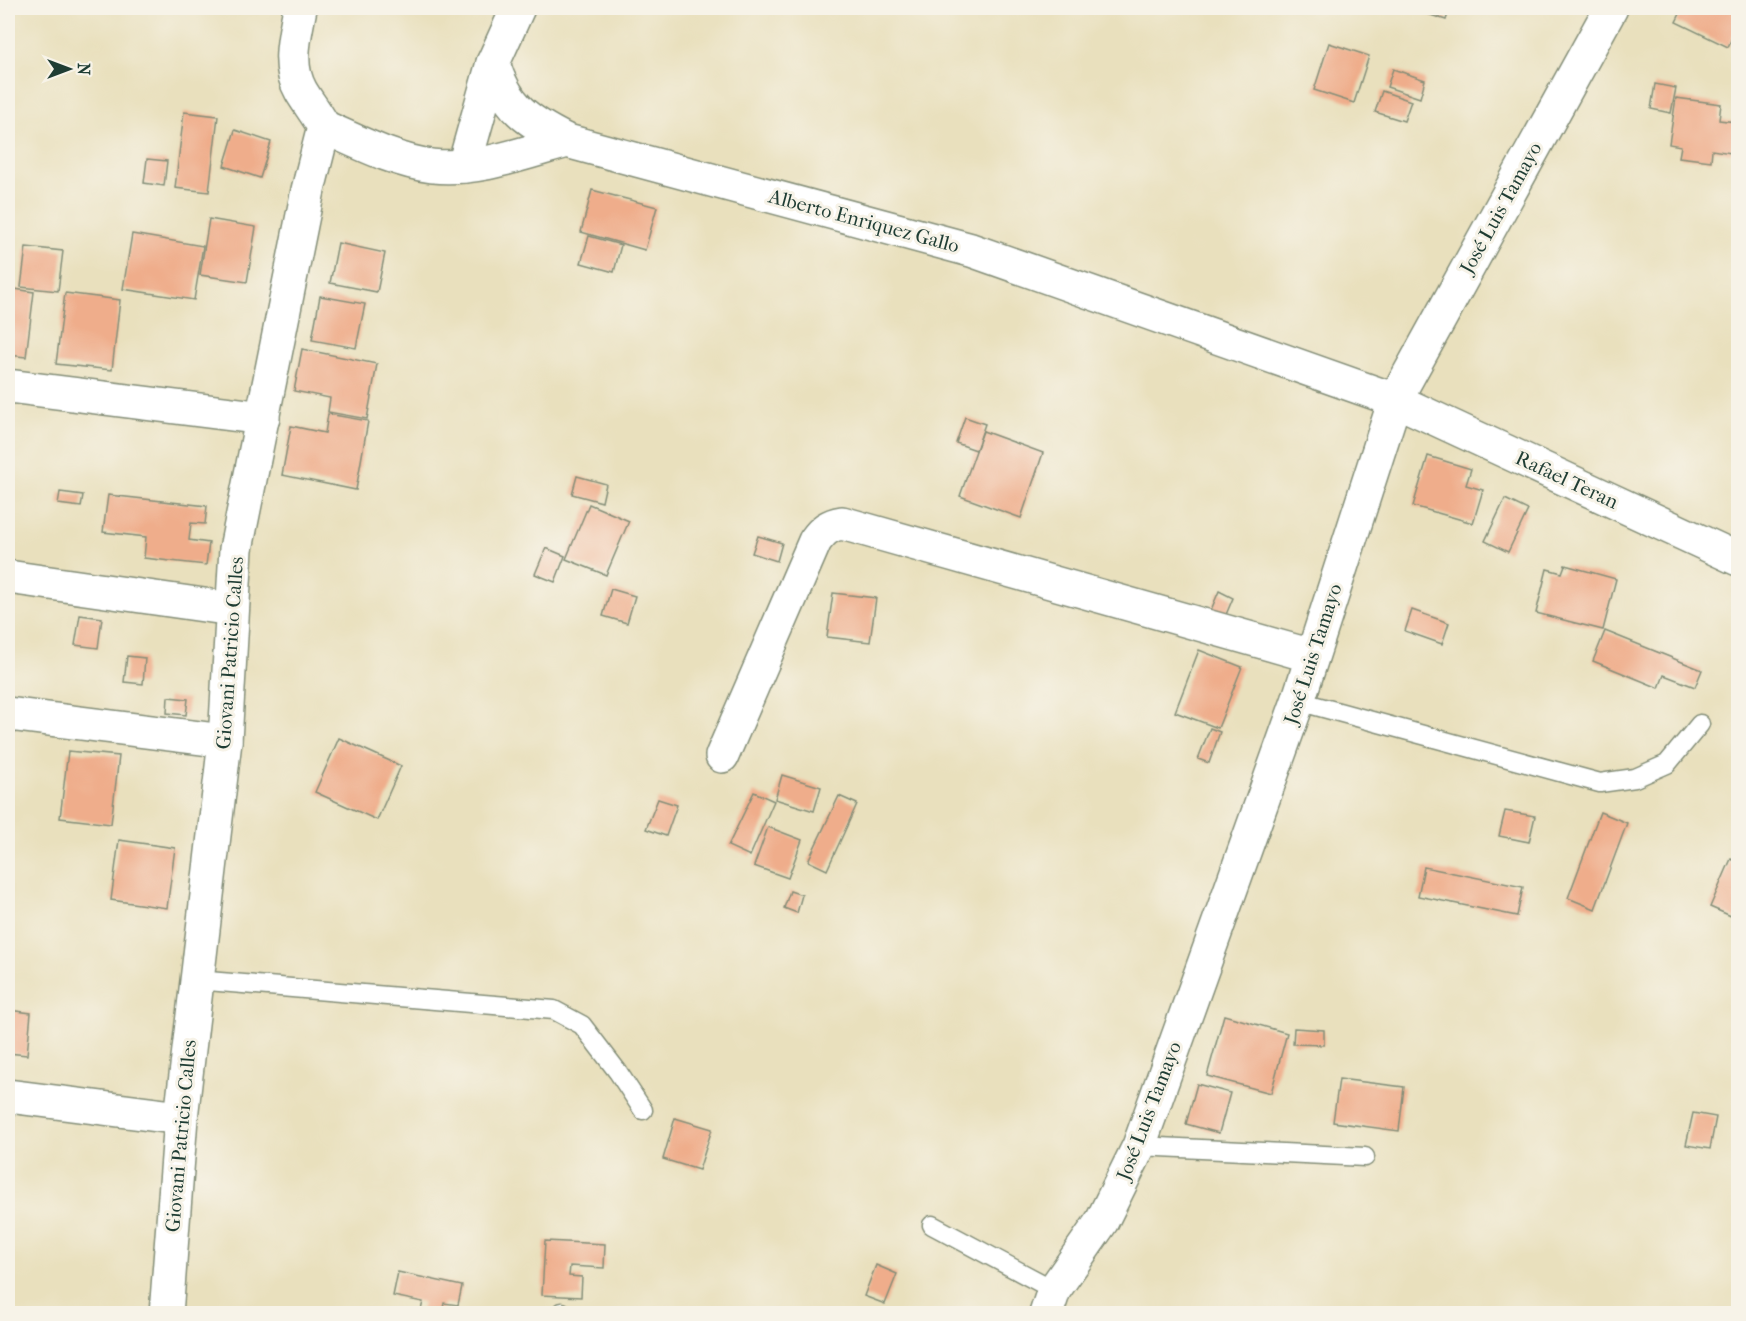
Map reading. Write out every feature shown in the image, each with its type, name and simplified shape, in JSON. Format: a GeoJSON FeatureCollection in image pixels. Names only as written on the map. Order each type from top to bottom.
{"type":"FeatureCollection","features":[{"type":"Feature","properties":{"kind":"street"},"geometry":{"type":"LineString","coordinates":[[300,8],[291,66],[301,91],[314,106],[324,127],[377,151],[431,166],[464,166],[500,160],[567,141]]}},
{"type":"Feature","properties":{"kind":"street"},"geometry":{"type":"LineString","coordinates":[[464,166],[493,63],[518,8]]}},
{"type":"Feature","properties":{"kind":"street","name":"José Luis Tamayo"},"geometry":{"type":"LineString","coordinates":[[1050,1302],[1102,1221],[1139,1146],[1298,701],[1395,400],[1611,8]]}},
{"type":"Feature","properties":{"kind":"street","name":"Alberto Enriquez Gallo"},"geometry":{"type":"LineString","coordinates":[[493,63],[504,93],[511,104],[537,126],[567,141],[971,250],[1395,400]]}},
{"type":"Feature","properties":{"kind":"street","name":"Giovani Patricio Calles"},"geometry":{"type":"LineString","coordinates":[[166,1314],[181,1118],[225,741],[236,549],[308,190],[324,127]]}},
{"type":"Feature","properties":{"kind":"street"},"geometry":{"type":"LineString","coordinates":[[8,386],[263,418]]}},
{"type":"Feature","properties":{"kind":"street","name":"Rafael Teran"},"geometry":{"type":"LineString","coordinates":[[1395,400],[1738,559]]}},
{"type":"Feature","properties":{"kind":"street"},"geometry":{"type":"LineString","coordinates":[[722,756],[815,541],[825,528],[834,524],[842,523],[1312,656]]}},
{"type":"Feature","properties":{"kind":"street"},"geometry":{"type":"LineString","coordinates":[[8,577],[232,609]]}},
{"type":"Feature","properties":{"kind":"street"},"geometry":{"type":"LineString","coordinates":[[8,714],[225,741]]}},
{"type":"Feature","properties":{"kind":"street"},"geometry":{"type":"LineString","coordinates":[[8,1096],[181,1118]]}},
{"type":"Feature","properties":{"kind":"lane"},"geometry":{"type":"LineString","coordinates":[[1298,701],[1600,783],[1635,778],[1667,764],[1700,724]]}},
{"type":"Feature","properties":{"kind":"lane"},"geometry":{"type":"LineString","coordinates":[[196,981],[554,1010],[582,1025],[618,1072],[642,1110]]}},
{"type":"Feature","properties":{"kind":"lane"},"geometry":{"type":"LineString","coordinates":[[1139,1146],[1365,1157]]}},
{"type":"Feature","properties":{"kind":"lane"},"geometry":{"type":"LineString","coordinates":[[932,1225],[1050,1302]]}},
{"type":"Feature","properties":{"kind":"building"},"geometry":{"type":"Polygon","coordinates":[[[1409,8],[1450,8],[1446,20],[1409,8]]]}},
{"type":"Feature","properties":{"kind":"building"},"geometry":{"type":"Polygon","coordinates":[[[1683,8],[1738,8],[1738,24],[1728,47],[1676,22],[1683,8]]]}},
{"type":"Feature","properties":{"kind":"building"},"geometry":{"type":"Polygon","coordinates":[[[1329,43],[1369,56],[1354,103],[1314,90],[1329,43]]]}},
{"type":"Feature","properties":{"kind":"building"},"geometry":{"type":"Polygon","coordinates":[[[1393,69],[1425,80],[1420,98],[1387,87],[1393,69]]]}},
{"type":"Feature","properties":{"kind":"building"},"geometry":{"type":"Polygon","coordinates":[[[1655,84],[1676,88],[1671,113],[1651,109],[1655,84]]]}},
{"type":"Feature","properties":{"kind":"building"},"geometry":{"type":"Polygon","coordinates":[[[1382,91],[1411,101],[1404,121],[1375,112],[1382,91]]]}},
{"type":"Feature","properties":{"kind":"building"},"geometry":{"type":"Polygon","coordinates":[[[1676,98],[1721,104],[1719,120],[1736,122],[1731,153],[1712,150],[1711,161],[1679,157],[1681,146],[1669,144],[1676,98]]]}},
{"type":"Feature","properties":{"kind":"building"},"geometry":{"type":"Polygon","coordinates":[[[184,112],[218,116],[209,192],[175,188],[184,112]]]}},
{"type":"Feature","properties":{"kind":"building"},"geometry":{"type":"Polygon","coordinates":[[[235,130],[271,142],[260,178],[224,166],[235,130]]]}},
{"type":"Feature","properties":{"kind":"building"},"geometry":{"type":"Polygon","coordinates":[[[147,159],[167,161],[164,186],[144,183],[147,159]]]}},
{"type":"Feature","properties":{"kind":"building"},"geometry":{"type":"Polygon","coordinates":[[[592,190],[657,207],[645,250],[581,232],[592,190]]]}},
{"type":"Feature","properties":{"kind":"building"},"geometry":{"type":"Polygon","coordinates":[[[209,219],[256,227],[247,282],[200,275],[209,219]]]}},
{"type":"Feature","properties":{"kind":"building"},"geometry":{"type":"Polygon","coordinates":[[[132,234],[203,246],[194,300],[123,289],[132,234]]]}},
{"type":"Feature","properties":{"kind":"building"},"geometry":{"type":"Polygon","coordinates":[[[589,236],[621,245],[614,272],[581,263],[589,236]]]}},
{"type":"Feature","properties":{"kind":"building"},"geometry":{"type":"Polygon","coordinates":[[[338,243],[385,253],[377,292],[330,283],[338,243]]]}},
{"type":"Feature","properties":{"kind":"building"},"geometry":{"type":"Polygon","coordinates":[[[26,247],[63,251],[58,291],[21,287],[26,247]]]}},
{"type":"Feature","properties":{"kind":"building"},"geometry":{"type":"Polygon","coordinates":[[[8,288],[34,292],[26,357],[8,355],[8,288]]]}},
{"type":"Feature","properties":{"kind":"building"},"geometry":{"type":"Polygon","coordinates":[[[65,293],[120,300],[112,370],[56,364],[65,293]]]}},
{"type":"Feature","properties":{"kind":"building"},"geometry":{"type":"Polygon","coordinates":[[[320,296],[365,304],[356,348],[312,340],[320,296]]]}},
{"type":"Feature","properties":{"kind":"building"},"geometry":{"type":"Polygon","coordinates":[[[302,349],[377,364],[367,419],[328,412],[330,398],[294,391],[302,349]]]}},
{"type":"Feature","properties":{"kind":"building"},"geometry":{"type":"Polygon","coordinates":[[[328,414],[368,421],[356,490],[282,475],[291,426],[325,433],[328,414]]]}},
{"type":"Feature","properties":{"kind":"building"},"geometry":{"type":"Polygon","coordinates":[[[965,417],[985,424],[976,450],[956,443],[965,417]]]}},
{"type":"Feature","properties":{"kind":"building"},"geometry":{"type":"Polygon","coordinates":[[[983,431],[1043,453],[1021,518],[960,496],[983,431]]]}},
{"type":"Feature","properties":{"kind":"building"},"geometry":{"type":"Polygon","coordinates":[[[1428,456],[1471,469],[1466,485],[1483,490],[1473,523],[1413,506],[1428,456]]]}},
{"type":"Feature","properties":{"kind":"building"},"geometry":{"type":"Polygon","coordinates":[[[577,476],[606,484],[602,502],[572,494],[577,476]]]}},
{"type":"Feature","properties":{"kind":"building"},"geometry":{"type":"Polygon","coordinates":[[[60,492],[83,495],[81,507],[58,504],[60,492]]]}},
{"type":"Feature","properties":{"kind":"building"},"geometry":{"type":"Polygon","coordinates":[[[108,495],[207,506],[205,524],[191,523],[189,540],[209,543],[206,565],[144,558],[146,537],[103,532],[108,495]]]}},
{"type":"Feature","properties":{"kind":"building"},"geometry":{"type":"Polygon","coordinates":[[[1505,499],[1528,510],[1508,552],[1485,541],[1505,499]]]}},
{"type":"Feature","properties":{"kind":"building"},"geometry":{"type":"Polygon","coordinates":[[[589,504],[629,521],[606,575],[566,559],[589,504]]]}},
{"type":"Feature","properties":{"kind":"building"},"geometry":{"type":"Polygon","coordinates":[[[758,536],[782,543],[777,561],[752,553],[758,536]]]}},
{"type":"Feature","properties":{"kind":"building"},"geometry":{"type":"Polygon","coordinates":[[[546,548],[565,556],[555,582],[535,574],[546,548]]]}},
{"type":"Feature","properties":{"kind":"building"},"geometry":{"type":"Polygon","coordinates":[[[1565,565],[1616,579],[1603,630],[1536,613],[1547,569],[1562,573],[1565,565]]]}},
{"type":"Feature","properties":{"kind":"building"},"geometry":{"type":"Polygon","coordinates":[[[611,589],[635,596],[627,623],[603,616],[611,589]]]}},
{"type":"Feature","properties":{"kind":"building"},"geometry":{"type":"Polygon","coordinates":[[[1219,591],[1233,598],[1225,617],[1211,610],[1219,591]]]}},
{"type":"Feature","properties":{"kind":"building"},"geometry":{"type":"Polygon","coordinates":[[[833,593],[876,598],[870,642],[827,637],[833,593]]]}},
{"type":"Feature","properties":{"kind":"building"},"geometry":{"type":"Polygon","coordinates":[[[1412,610],[1449,623],[1442,644],[1405,631],[1412,610]]]}},
{"type":"Feature","properties":{"kind":"building"},"geometry":{"type":"Polygon","coordinates":[[[80,615],[102,618],[98,648],[75,645],[80,615]]]}},
{"type":"Feature","properties":{"kind":"building"},"geometry":{"type":"Polygon","coordinates":[[[1605,631],[1702,670],[1695,687],[1664,675],[1659,688],[1593,661],[1605,631]]]}},
{"type":"Feature","properties":{"kind":"building"},"geometry":{"type":"Polygon","coordinates":[[[1199,650],[1242,667],[1218,728],[1175,712],[1199,650]]]}},
{"type":"Feature","properties":{"kind":"building"},"geometry":{"type":"Polygon","coordinates":[[[127,656],[145,658],[143,684],[124,682],[127,656]]]}},
{"type":"Feature","properties":{"kind":"building"},"geometry":{"type":"Polygon","coordinates":[[[168,697],[188,699],[186,715],[167,713],[168,697]]]}},
{"type":"Feature","properties":{"kind":"building"},"geometry":{"type":"Polygon","coordinates":[[[1210,728],[1220,732],[1209,763],[1198,759],[1210,728]]]}},
{"type":"Feature","properties":{"kind":"building"},"geometry":{"type":"Polygon","coordinates":[[[339,738],[401,766],[377,820],[315,792],[339,738]]]}},
{"type":"Feature","properties":{"kind":"building"},"geometry":{"type":"Polygon","coordinates":[[[68,751],[119,756],[111,824],[60,818],[68,751]]]}},
{"type":"Feature","properties":{"kind":"building"},"geometry":{"type":"Polygon","coordinates":[[[782,775],[821,787],[814,811],[775,799],[782,775]]]}},
{"type":"Feature","properties":{"kind":"building"},"geometry":{"type":"Polygon","coordinates":[[[754,792],[774,801],[750,856],[728,846],[754,792]]]}},
{"type":"Feature","properties":{"kind":"building"},"geometry":{"type":"Polygon","coordinates":[[[839,796],[857,804],[827,870],[808,861],[839,796]]]}},
{"type":"Feature","properties":{"kind":"building"},"geometry":{"type":"Polygon","coordinates":[[[658,799],[677,805],[666,836],[646,829],[658,799]]]}},
{"type":"Feature","properties":{"kind":"building"},"geometry":{"type":"Polygon","coordinates":[[[1505,811],[1535,816],[1529,842],[1499,836],[1505,811]]]}},
{"type":"Feature","properties":{"kind":"building"},"geometry":{"type":"Polygon","coordinates":[[[1600,812],[1627,823],[1595,909],[1568,898],[1600,812]]]}},
{"type":"Feature","properties":{"kind":"building"},"geometry":{"type":"Polygon","coordinates":[[[768,827],[802,840],[788,878],[754,866],[768,827]]]}},
{"type":"Feature","properties":{"kind":"building"},"geometry":{"type":"Polygon","coordinates":[[[119,840],[175,848],[167,908],[111,900],[119,840]]]}},
{"type":"Feature","properties":{"kind":"building"},"geometry":{"type":"Polygon","coordinates":[[[1731,859],[1738,862],[1738,919],[1710,907],[1731,859]]]}},
{"type":"Feature","properties":{"kind":"building"},"geometry":{"type":"Polygon","coordinates":[[[1424,867],[1523,887],[1517,916],[1418,896],[1424,867]]]}},
{"type":"Feature","properties":{"kind":"building"},"geometry":{"type":"Polygon","coordinates":[[[790,891],[802,895],[797,913],[784,908],[790,891]]]}},
{"type":"Feature","properties":{"kind":"building"},"geometry":{"type":"Polygon","coordinates":[[[8,1010],[31,1013],[27,1055],[8,1053],[8,1010]]]}},
{"type":"Feature","properties":{"kind":"building"},"geometry":{"type":"Polygon","coordinates":[[[1224,1015],[1287,1033],[1271,1093],[1207,1076],[1224,1015]]]}},
{"type":"Feature","properties":{"kind":"building"},"geometry":{"type":"Polygon","coordinates":[[[1294,1028],[1324,1030],[1324,1045],[1293,1044],[1294,1028]]]}},
{"type":"Feature","properties":{"kind":"building"},"geometry":{"type":"Polygon","coordinates":[[[1339,1079],[1404,1087],[1399,1131],[1333,1122],[1339,1079]]]}},
{"type":"Feature","properties":{"kind":"building"},"geometry":{"type":"Polygon","coordinates":[[[1197,1084],[1230,1093],[1219,1133],[1186,1124],[1197,1084]]]}},
{"type":"Feature","properties":{"kind":"building"},"geometry":{"type":"Polygon","coordinates":[[[1693,1113],[1716,1117],[1710,1149],[1686,1145],[1693,1113]]]}},
{"type":"Feature","properties":{"kind":"building"},"geometry":{"type":"Polygon","coordinates":[[[675,1118],[712,1129],[699,1170],[663,1159],[675,1118]]]}},
{"type":"Feature","properties":{"kind":"building"},"geometry":{"type":"Polygon","coordinates":[[[545,1241],[605,1244],[604,1268],[570,1266],[569,1276],[582,1277],[581,1297],[542,1295],[545,1241]]]}},
{"type":"Feature","properties":{"kind":"building"},"geometry":{"type":"Polygon","coordinates":[[[876,1265],[897,1274],[885,1304],[864,1296],[876,1265]]]}},
{"type":"Feature","properties":{"kind":"building"},"geometry":{"type":"Polygon","coordinates":[[[398,1272],[462,1286],[458,1305],[444,1303],[442,1314],[420,1314],[423,1302],[393,1296],[398,1272]]]}}]}
